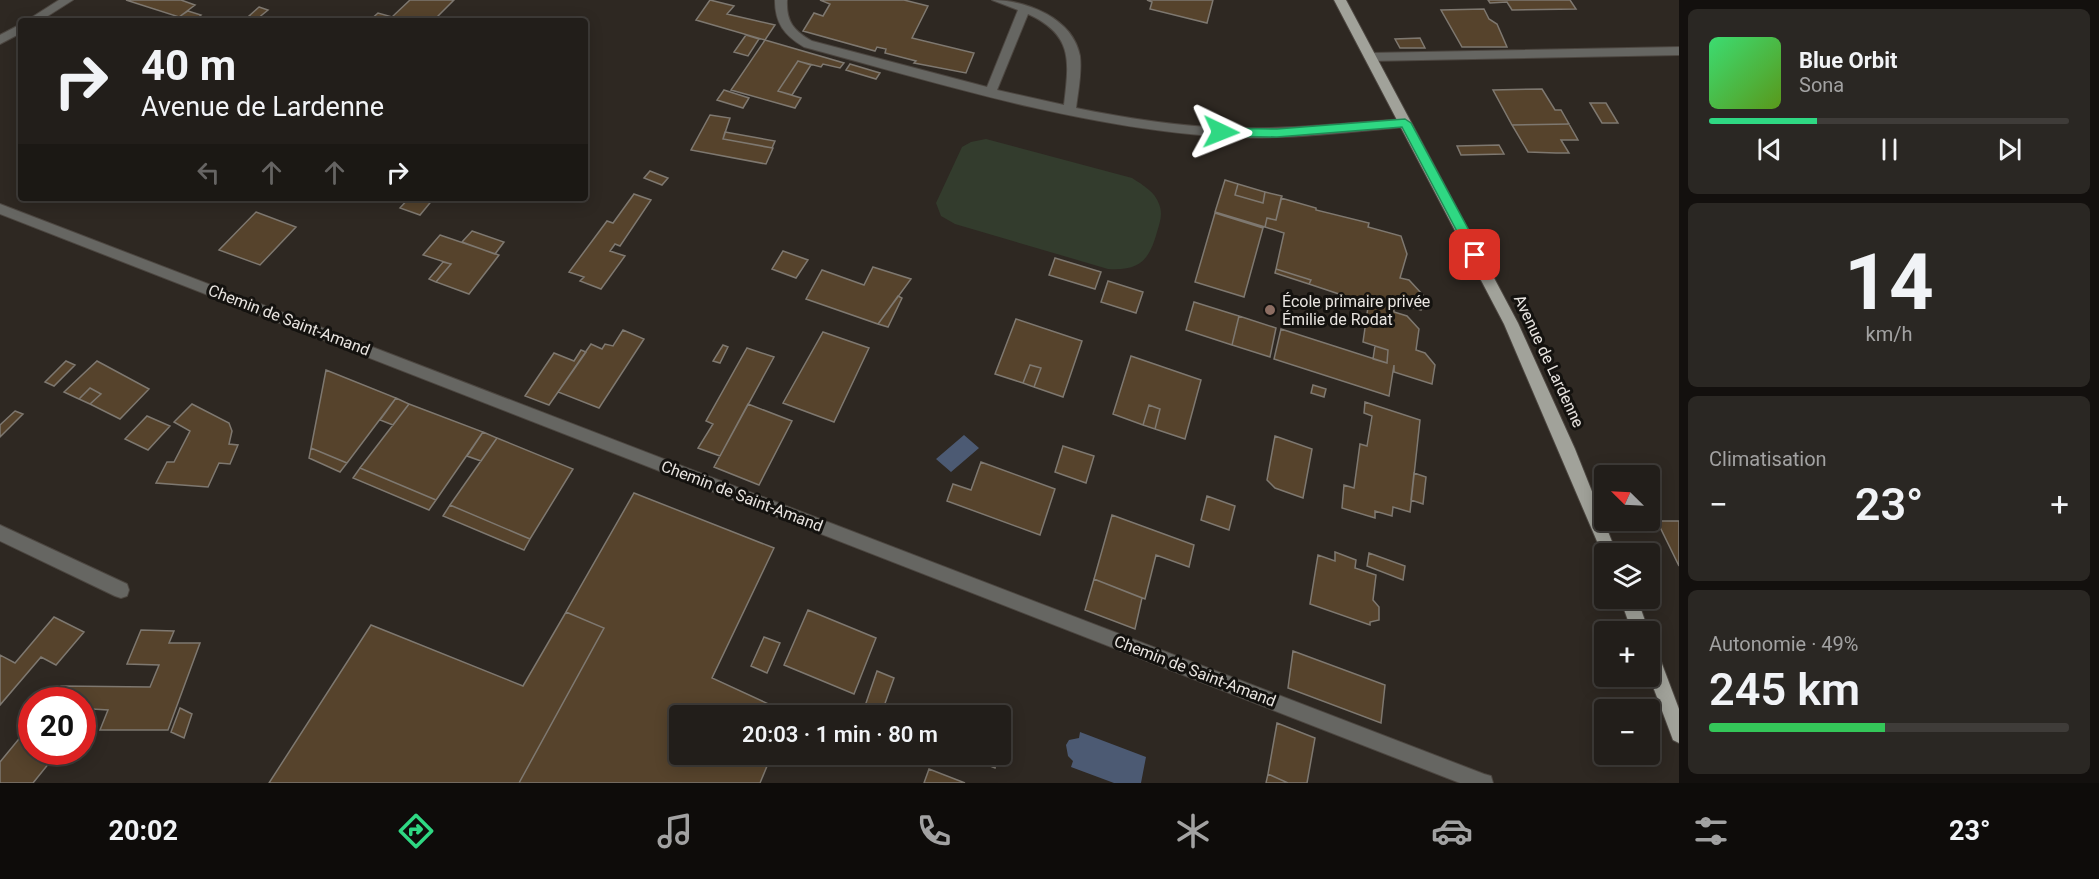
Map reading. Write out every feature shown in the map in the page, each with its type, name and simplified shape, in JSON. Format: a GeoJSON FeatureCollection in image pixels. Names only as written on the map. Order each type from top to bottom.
{"type":"FeatureCollection","features":[{"type":"Feature","properties":{"kind":"main road","name":"Avenue de Lardenne"},"geometry":{"type":"LineString","coordinates":[[1340,0],[1511,322],[1605,543]]}},
{"type":"Feature","properties":{"kind":"main road"},"geometry":{"type":"LineString","coordinates":[[1660,682],[1679,734]]}},
{"type":"Feature","properties":{"kind":"street"},"geometry":{"type":"LineString","coordinates":[[37,18],[67,0]]}},
{"type":"Feature","properties":{"kind":"street"},"geometry":{"type":"LineString","coordinates":[[780,0],[783,23],[790,34],[808,44],[1123,122],[1202,131],[1277,133],[1405,123]]}},
{"type":"Feature","properties":{"kind":"street"},"geometry":{"type":"LineString","coordinates":[[998,0],[1025,8],[1053,24],[1067,36],[1075,66],[1070,109]]}},
{"type":"Feature","properties":{"kind":"street"},"geometry":{"type":"LineString","coordinates":[[991,91],[1025,8]]}},
{"type":"Feature","properties":{"kind":"street"},"geometry":{"type":"LineString","coordinates":[[0,40],[18,30]]}},
{"type":"Feature","properties":{"kind":"street"},"geometry":{"type":"LineString","coordinates":[[1370,57],[1679,51]]}},
{"type":"Feature","properties":{"kind":"street","name":"Chemin de Saint-Amand"},"geometry":{"type":"LineString","coordinates":[[0,209],[1484,783]]}},
{"type":"Feature","properties":{"kind":"street"},"geometry":{"type":"LineString","coordinates":[[0,533],[121,590]]}},
{"type":"Feature","properties":{"kind":"green space"},"geometry":{"type":"Polygon","coordinates":[[[986,139],[1132,178],[1144,186],[1157,200],[1161,215],[1154,242],[1146,257],[1135,266],[1108,269],[955,224],[941,216],[936,203],[962,147],[971,142],[986,139]]]}},
{"type":"Feature","properties":{"kind":"water"},"geometry":{"type":"Polygon","coordinates":[[[964,435],[979,448],[951,472],[936,459],[964,435]]]}},
{"type":"Feature","properties":{"kind":"water"},"geometry":{"type":"Polygon","coordinates":[[[1080,732],[1146,757],[1141,783],[1114,783],[1071,767],[1073,761],[1068,756],[1066,745],[1069,740],[1079,738],[1080,732]]]}},
{"type":"Feature","properties":{"kind":"building"},"geometry":{"type":"Polygon","coordinates":[[[126,0],[181,0],[195,5],[179,17],[126,0]]]}},
{"type":"Feature","properties":{"kind":"building"},"geometry":{"type":"Polygon","coordinates":[[[410,0],[454,0],[436,18],[372,18],[378,13],[392,17],[410,0]]]}},
{"type":"Feature","properties":{"kind":"building"},"geometry":{"type":"Polygon","coordinates":[[[710,0],[734,6],[727,14],[775,25],[765,40],[696,20],[710,0]]]}},
{"type":"Feature","properties":{"kind":"building"},"geometry":{"type":"Polygon","coordinates":[[[820,0],[904,0],[928,6],[912,38],[974,53],[966,73],[914,63],[916,61],[885,53],[886,49],[877,47],[875,51],[803,31],[814,13],[823,16],[830,4],[820,0]]]}},
{"type":"Feature","properties":{"kind":"building"},"geometry":{"type":"Polygon","coordinates":[[[1147,0],[1213,0],[1207,23],[1150,9],[1152,2],[1147,0]]]}},
{"type":"Feature","properties":{"kind":"building"},"geometry":{"type":"Polygon","coordinates":[[[1488,0],[1570,0],[1576,9],[1512,10],[1507,2],[1490,3],[1488,0]]]}},
{"type":"Feature","properties":{"kind":"building"},"geometry":{"type":"Polygon","coordinates":[[[259,7],[268,10],[258,18],[249,16],[259,7]]]}},
{"type":"Feature","properties":{"kind":"building"},"geometry":{"type":"Polygon","coordinates":[[[1484,9],[1489,19],[1497,24],[1507,47],[1462,47],[1441,10],[1484,9]]]}},
{"type":"Feature","properties":{"kind":"building"},"geometry":{"type":"Polygon","coordinates":[[[188,11],[201,15],[198,18],[179,17],[188,11]]]}},
{"type":"Feature","properties":{"kind":"building"},"geometry":{"type":"Polygon","coordinates":[[[746,35],[759,39],[748,56],[734,52],[746,35]]]}},
{"type":"Feature","properties":{"kind":"building"},"geometry":{"type":"Polygon","coordinates":[[[1420,38],[1425,48],[1400,48],[1395,39],[1420,38]]]}},
{"type":"Feature","properties":{"kind":"building"},"geometry":{"type":"Polygon","coordinates":[[[765,40],[844,63],[840,68],[823,64],[821,67],[798,61],[778,91],[801,98],[795,108],[731,90],[765,40]]]}},
{"type":"Feature","properties":{"kind":"building"},"geometry":{"type":"Polygon","coordinates":[[[798,61],[811,65],[792,95],[778,91],[798,61]]]}},
{"type":"Feature","properties":{"kind":"building"},"geometry":{"type":"Polygon","coordinates":[[[850,64],[880,73],[876,79],[846,70],[850,64]]]}},
{"type":"Feature","properties":{"kind":"building"},"geometry":{"type":"Polygon","coordinates":[[[1542,89],[1555,110],[1561,110],[1569,124],[1512,125],[1493,90],[1542,89]]]}},
{"type":"Feature","properties":{"kind":"building"},"geometry":{"type":"Polygon","coordinates":[[[724,90],[749,98],[743,108],[717,100],[724,90]]]}},
{"type":"Feature","properties":{"kind":"building"},"geometry":{"type":"Polygon","coordinates":[[[1590,103],[1606,103],[1618,123],[1602,123],[1590,103]]]}},
{"type":"Feature","properties":{"kind":"building"},"geometry":{"type":"Polygon","coordinates":[[[710,115],[730,118],[723,139],[773,148],[766,164],[691,150],[710,115]]]}},
{"type":"Feature","properties":{"kind":"building"},"geometry":{"type":"Polygon","coordinates":[[[1569,124],[1578,140],[1561,140],[1569,153],[1528,152],[1512,125],[1569,124]]]}},
{"type":"Feature","properties":{"kind":"building"},"geometry":{"type":"Polygon","coordinates":[[[725,132],[775,141],[772,148],[723,139],[725,132]]]}},
{"type":"Feature","properties":{"kind":"building"},"geometry":{"type":"Polygon","coordinates":[[[1499,145],[1504,154],[1461,155],[1457,146],[1499,145]]]}},
{"type":"Feature","properties":{"kind":"building"},"geometry":{"type":"Polygon","coordinates":[[[650,171],[668,178],[662,185],[644,178],[650,171]]]}},
{"type":"Feature","properties":{"kind":"building"},"geometry":{"type":"Polygon","coordinates":[[[1225,180],[1238,184],[1235,195],[1263,203],[1265,192],[1282,196],[1276,220],[1267,218],[1265,227],[1215,212],[1225,180]]]}},
{"type":"Feature","properties":{"kind":"building"},"geometry":{"type":"Polygon","coordinates":[[[1238,184],[1265,192],[1263,203],[1235,195],[1238,184]]]}},
{"type":"Feature","properties":{"kind":"building"},"geometry":{"type":"Polygon","coordinates":[[[634,194],[651,200],[620,246],[615,244],[610,251],[625,256],[601,289],[580,281],[584,277],[569,272],[607,221],[613,223],[634,194]]]}},
{"type":"Feature","properties":{"kind":"building"},"geometry":{"type":"Polygon","coordinates":[[[1281,198],[1316,208],[1316,210],[1369,223],[1368,227],[1401,236],[1407,254],[1400,278],[1409,280],[1423,295],[1421,310],[1394,302],[1394,312],[1407,316],[1419,329],[1416,350],[1425,353],[1435,365],[1432,384],[1394,372],[1394,365],[1389,396],[1274,359],[1281,329],[1387,363],[1388,350],[1363,342],[1368,307],[1344,299],[1345,296],[1309,284],[1311,280],[1276,269],[1284,233],[1265,227],[1267,218],[1276,220],[1281,198]]]}},
{"type":"Feature","properties":{"kind":"building"},"geometry":{"type":"Polygon","coordinates":[[[406,201],[432,201],[420,215],[400,208],[406,201]]]}},
{"type":"Feature","properties":{"kind":"building"},"geometry":{"type":"Polygon","coordinates":[[[256,212],[296,227],[260,265],[219,250],[256,212]]]}},
{"type":"Feature","properties":{"kind":"building"},"geometry":{"type":"Polygon","coordinates":[[[1215,213],[1263,228],[1244,297],[1195,282],[1215,213]]]}},
{"type":"Feature","properties":{"kind":"building"},"geometry":{"type":"Polygon","coordinates":[[[472,231],[504,242],[495,254],[462,242],[472,231]]]}},
{"type":"Feature","properties":{"kind":"building"},"geometry":{"type":"Polygon","coordinates":[[[440,235],[499,255],[469,294],[436,282],[451,264],[423,255],[440,235]]]}},
{"type":"Feature","properties":{"kind":"building"},"geometry":{"type":"Polygon","coordinates":[[[783,251],[808,260],[796,278],[772,269],[783,251]]]}},
{"type":"Feature","properties":{"kind":"building"},"geometry":{"type":"Polygon","coordinates":[[[1055,258],[1101,272],[1095,289],[1049,275],[1055,258]]]}},
{"type":"Feature","properties":{"kind":"building"},"geometry":{"type":"Polygon","coordinates":[[[443,262],[451,264],[436,282],[429,279],[443,262]]]}},
{"type":"Feature","properties":{"kind":"building"},"geometry":{"type":"Polygon","coordinates":[[[873,267],[911,279],[878,324],[806,299],[822,270],[864,285],[873,267]]]}},
{"type":"Feature","properties":{"kind":"building"},"geometry":{"type":"Polygon","coordinates":[[[1276,269],[1311,280],[1309,284],[1275,273],[1276,269]]]}},
{"type":"Feature","properties":{"kind":"building"},"geometry":{"type":"Polygon","coordinates":[[[1108,281],[1143,292],[1136,313],[1101,302],[1108,281]]]}},
{"type":"Feature","properties":{"kind":"building"},"geometry":{"type":"Polygon","coordinates":[[[898,296],[902,298],[888,327],[878,324],[898,296]]]}},
{"type":"Feature","properties":{"kind":"building"},"geometry":{"type":"Polygon","coordinates":[[[1194,302],[1239,316],[1232,345],[1186,330],[1194,302]]]}},
{"type":"Feature","properties":{"kind":"building"},"geometry":{"type":"Polygon","coordinates":[[[1239,316],[1276,328],[1270,357],[1232,345],[1239,316]]]}},
{"type":"Feature","properties":{"kind":"building"},"geometry":{"type":"Polygon","coordinates":[[[1016,319],[1082,341],[1063,397],[1034,387],[1041,368],[1030,365],[1023,383],[995,374],[1016,319]]]}},
{"type":"Feature","properties":{"kind":"building"},"geometry":{"type":"Polygon","coordinates":[[[623,330],[644,339],[599,408],[558,392],[591,344],[602,349],[605,344],[613,346],[623,330]]]}},
{"type":"Feature","properties":{"kind":"building"},"geometry":{"type":"Polygon","coordinates":[[[823,332],[869,348],[834,422],[783,403],[823,332]]]}},
{"type":"Feature","properties":{"kind":"building"},"geometry":{"type":"Polygon","coordinates":[[[723,345],[728,347],[720,363],[713,361],[723,345]]]}},
{"type":"Feature","properties":{"kind":"building"},"geometry":{"type":"Polygon","coordinates":[[[1375,346],[1388,350],[1387,363],[1373,359],[1375,346]]]}},
{"type":"Feature","properties":{"kind":"building"},"geometry":{"type":"Polygon","coordinates":[[[747,348],[774,357],[720,456],[698,448],[713,424],[706,421],[747,348]]]}},
{"type":"Feature","properties":{"kind":"building"},"geometry":{"type":"Polygon","coordinates":[[[581,350],[586,352],[549,405],[525,396],[554,353],[574,361],[581,350]]]}},
{"type":"Feature","properties":{"kind":"building"},"geometry":{"type":"Polygon","coordinates":[[[1131,356],[1201,380],[1185,439],[1155,429],[1160,409],[1149,405],[1143,425],[1113,414],[1131,356]]]}},
{"type":"Feature","properties":{"kind":"building"},"geometry":{"type":"Polygon","coordinates":[[[66,361],[75,365],[54,386],[45,382],[66,361]]]}},
{"type":"Feature","properties":{"kind":"building"},"geometry":{"type":"Polygon","coordinates":[[[97,361],[149,389],[120,419],[90,404],[101,394],[90,388],[79,399],[64,392],[97,361]]]}},
{"type":"Feature","properties":{"kind":"building"},"geometry":{"type":"Polygon","coordinates":[[[1030,365],[1041,368],[1034,387],[1023,383],[1030,365]]]}},
{"type":"Feature","properties":{"kind":"building"},"geometry":{"type":"Polygon","coordinates":[[[326,370],[396,398],[347,463],[311,448],[326,370]]]}},
{"type":"Feature","properties":{"kind":"building"},"geometry":{"type":"Polygon","coordinates":[[[1313,385],[1326,389],[1324,397],[1311,393],[1313,385]]]}},
{"type":"Feature","properties":{"kind":"building"},"geometry":{"type":"Polygon","coordinates":[[[90,388],[101,394],[90,404],[79,399],[90,388]]]}},
{"type":"Feature","properties":{"kind":"building"},"geometry":{"type":"Polygon","coordinates":[[[396,398],[409,404],[393,425],[380,420],[396,398]]]}},
{"type":"Feature","properties":{"kind":"building"},"geometry":{"type":"Polygon","coordinates":[[[1365,402],[1420,420],[1410,512],[1393,507],[1392,516],[1375,511],[1375,518],[1342,508],[1344,485],[1354,488],[1360,444],[1367,446],[1372,416],[1364,413],[1365,402]]]}},
{"type":"Feature","properties":{"kind":"building"},"geometry":{"type":"Polygon","coordinates":[[[192,404],[229,423],[232,431],[229,444],[238,445],[230,464],[219,463],[208,487],[156,483],[167,462],[174,462],[190,431],[174,422],[192,404]]]}},
{"type":"Feature","properties":{"kind":"building"},"geometry":{"type":"Polygon","coordinates":[[[409,404],[483,432],[436,500],[360,468],[409,404]]]}},
{"type":"Feature","properties":{"kind":"building"},"geometry":{"type":"Polygon","coordinates":[[[748,404],[792,421],[759,485],[714,467],[748,404]]]}},
{"type":"Feature","properties":{"kind":"building"},"geometry":{"type":"Polygon","coordinates":[[[1149,405],[1160,409],[1155,429],[1143,425],[1149,405]]]}},
{"type":"Feature","properties":{"kind":"building"},"geometry":{"type":"Polygon","coordinates":[[[15,411],[23,414],[0,437],[0,425],[15,411]]]}},
{"type":"Feature","properties":{"kind":"building"},"geometry":{"type":"Polygon","coordinates":[[[147,416],[170,426],[148,450],[125,439],[147,416]]]}},
{"type":"Feature","properties":{"kind":"building"},"geometry":{"type":"Polygon","coordinates":[[[483,432],[497,438],[481,461],[467,456],[483,432]]]}},
{"type":"Feature","properties":{"kind":"building"},"geometry":{"type":"Polygon","coordinates":[[[1275,436],[1312,449],[1303,498],[1275,488],[1267,480],[1275,436]]]}},
{"type":"Feature","properties":{"kind":"building"},"geometry":{"type":"Polygon","coordinates":[[[497,438],[573,469],[530,539],[450,505],[497,438]]]}},
{"type":"Feature","properties":{"kind":"building"},"geometry":{"type":"Polygon","coordinates":[[[1063,446],[1094,456],[1086,483],[1055,472],[1063,446]]]}},
{"type":"Feature","properties":{"kind":"building"},"geometry":{"type":"Polygon","coordinates":[[[311,448],[347,463],[340,472],[309,458],[311,448]]]}},
{"type":"Feature","properties":{"kind":"building"},"geometry":{"type":"Polygon","coordinates":[[[981,462],[1055,489],[1040,535],[947,501],[953,484],[971,490],[981,462]]]}},
{"type":"Feature","properties":{"kind":"building"},"geometry":{"type":"Polygon","coordinates":[[[360,468],[436,500],[429,510],[353,478],[360,468]]]}},
{"type":"Feature","properties":{"kind":"building"},"geometry":{"type":"Polygon","coordinates":[[[1414,473],[1426,477],[1423,504],[1411,500],[1414,473]]]}},
{"type":"Feature","properties":{"kind":"building"},"geometry":{"type":"Polygon","coordinates":[[[634,493],[774,548],[712,678],[771,705],[669,705],[669,765],[767,765],[760,783],[519,783],[604,628],[566,612],[634,493]]]}},
{"type":"Feature","properties":{"kind":"building"},"geometry":{"type":"Polygon","coordinates":[[[1207,496],[1235,506],[1229,530],[1201,520],[1207,496]]]}},
{"type":"Feature","properties":{"kind":"building"},"geometry":{"type":"Polygon","coordinates":[[[450,505],[530,539],[524,550],[443,516],[450,505]]]}},
{"type":"Feature","properties":{"kind":"building"},"geometry":{"type":"Polygon","coordinates":[[[1112,515],[1194,545],[1189,567],[1156,555],[1145,599],[1094,579],[1112,515]]]}},
{"type":"Feature","properties":{"kind":"building"},"geometry":{"type":"Polygon","coordinates":[[[1660,521],[1679,521],[1679,566],[1660,527],[1660,521]]]}},
{"type":"Feature","properties":{"kind":"building"},"geometry":{"type":"Polygon","coordinates":[[[1335,552],[1356,560],[1355,568],[1376,575],[1373,600],[1379,607],[1379,620],[1370,622],[1370,625],[1310,604],[1318,555],[1335,561],[1335,552]]]}},
{"type":"Feature","properties":{"kind":"building"},"geometry":{"type":"Polygon","coordinates":[[[1369,553],[1405,566],[1403,580],[1367,566],[1369,553]]]}},
{"type":"Feature","properties":{"kind":"building"},"geometry":{"type":"Polygon","coordinates":[[[1094,579],[1142,598],[1135,629],[1085,610],[1094,579]]]}},
{"type":"Feature","properties":{"kind":"building"},"geometry":{"type":"Polygon","coordinates":[[[808,610],[876,638],[854,694],[784,665],[808,610]]]}},
{"type":"Feature","properties":{"kind":"building"},"geometry":{"type":"Polygon","coordinates":[[[566,612],[604,628],[519,783],[269,783],[371,625],[523,686],[566,612]]]}},
{"type":"Feature","properties":{"kind":"building"},"geometry":{"type":"Polygon","coordinates":[[[54,617],[84,632],[56,665],[41,657],[0,705],[0,655],[15,663],[54,617]]]}},
{"type":"Feature","properties":{"kind":"building"},"geometry":{"type":"Polygon","coordinates":[[[141,630],[174,631],[169,643],[200,643],[168,730],[100,730],[108,710],[96,709],[96,687],[60,687],[61,686],[150,687],[159,665],[127,664],[141,630]]]}},
{"type":"Feature","properties":{"kind":"building"},"geometry":{"type":"Polygon","coordinates":[[[764,637],[780,643],[767,673],[751,666],[764,637]]]}},
{"type":"Feature","properties":{"kind":"building"},"geometry":{"type":"Polygon","coordinates":[[[1293,651],[1385,685],[1381,723],[1288,688],[1293,651]]]}},
{"type":"Feature","properties":{"kind":"building"},"geometry":{"type":"Polygon","coordinates":[[[877,671],[894,678],[884,705],[866,703],[877,671]]]}},
{"type":"Feature","properties":{"kind":"building"},"geometry":{"type":"Polygon","coordinates":[[[180,708],[192,714],[184,738],[171,732],[180,708]]]}},
{"type":"Feature","properties":{"kind":"building"},"geometry":{"type":"Polygon","coordinates":[[[1277,723],[1315,738],[1307,783],[1288,783],[1268,774],[1277,723]]]}},
{"type":"Feature","properties":{"kind":"building"},"geometry":{"type":"Polygon","coordinates":[[[18,740],[18,765],[48,765],[33,783],[0,783],[0,762],[18,740]]]}},
{"type":"Feature","properties":{"kind":"building"},"geometry":{"type":"Polygon","coordinates":[[[929,769],[965,783],[924,783],[929,769]]]}},
{"type":"Feature","properties":{"kind":"building"},"geometry":{"type":"Polygon","coordinates":[[[1268,774],[1288,783],[1266,783],[1268,774]]]}},
{"type":"Feature","properties":{"kind":"place","name":"École primaire privée Émilie de Rodat"},"geometry":{"type":"Point","coordinates":[1270,310]}},
{"type":"Feature","properties":{"kind":"route"},"geometry":{"type":"LineString","coordinates":[[1221,132],[1277,133],[1405,123],[1475,255]]}}]}
